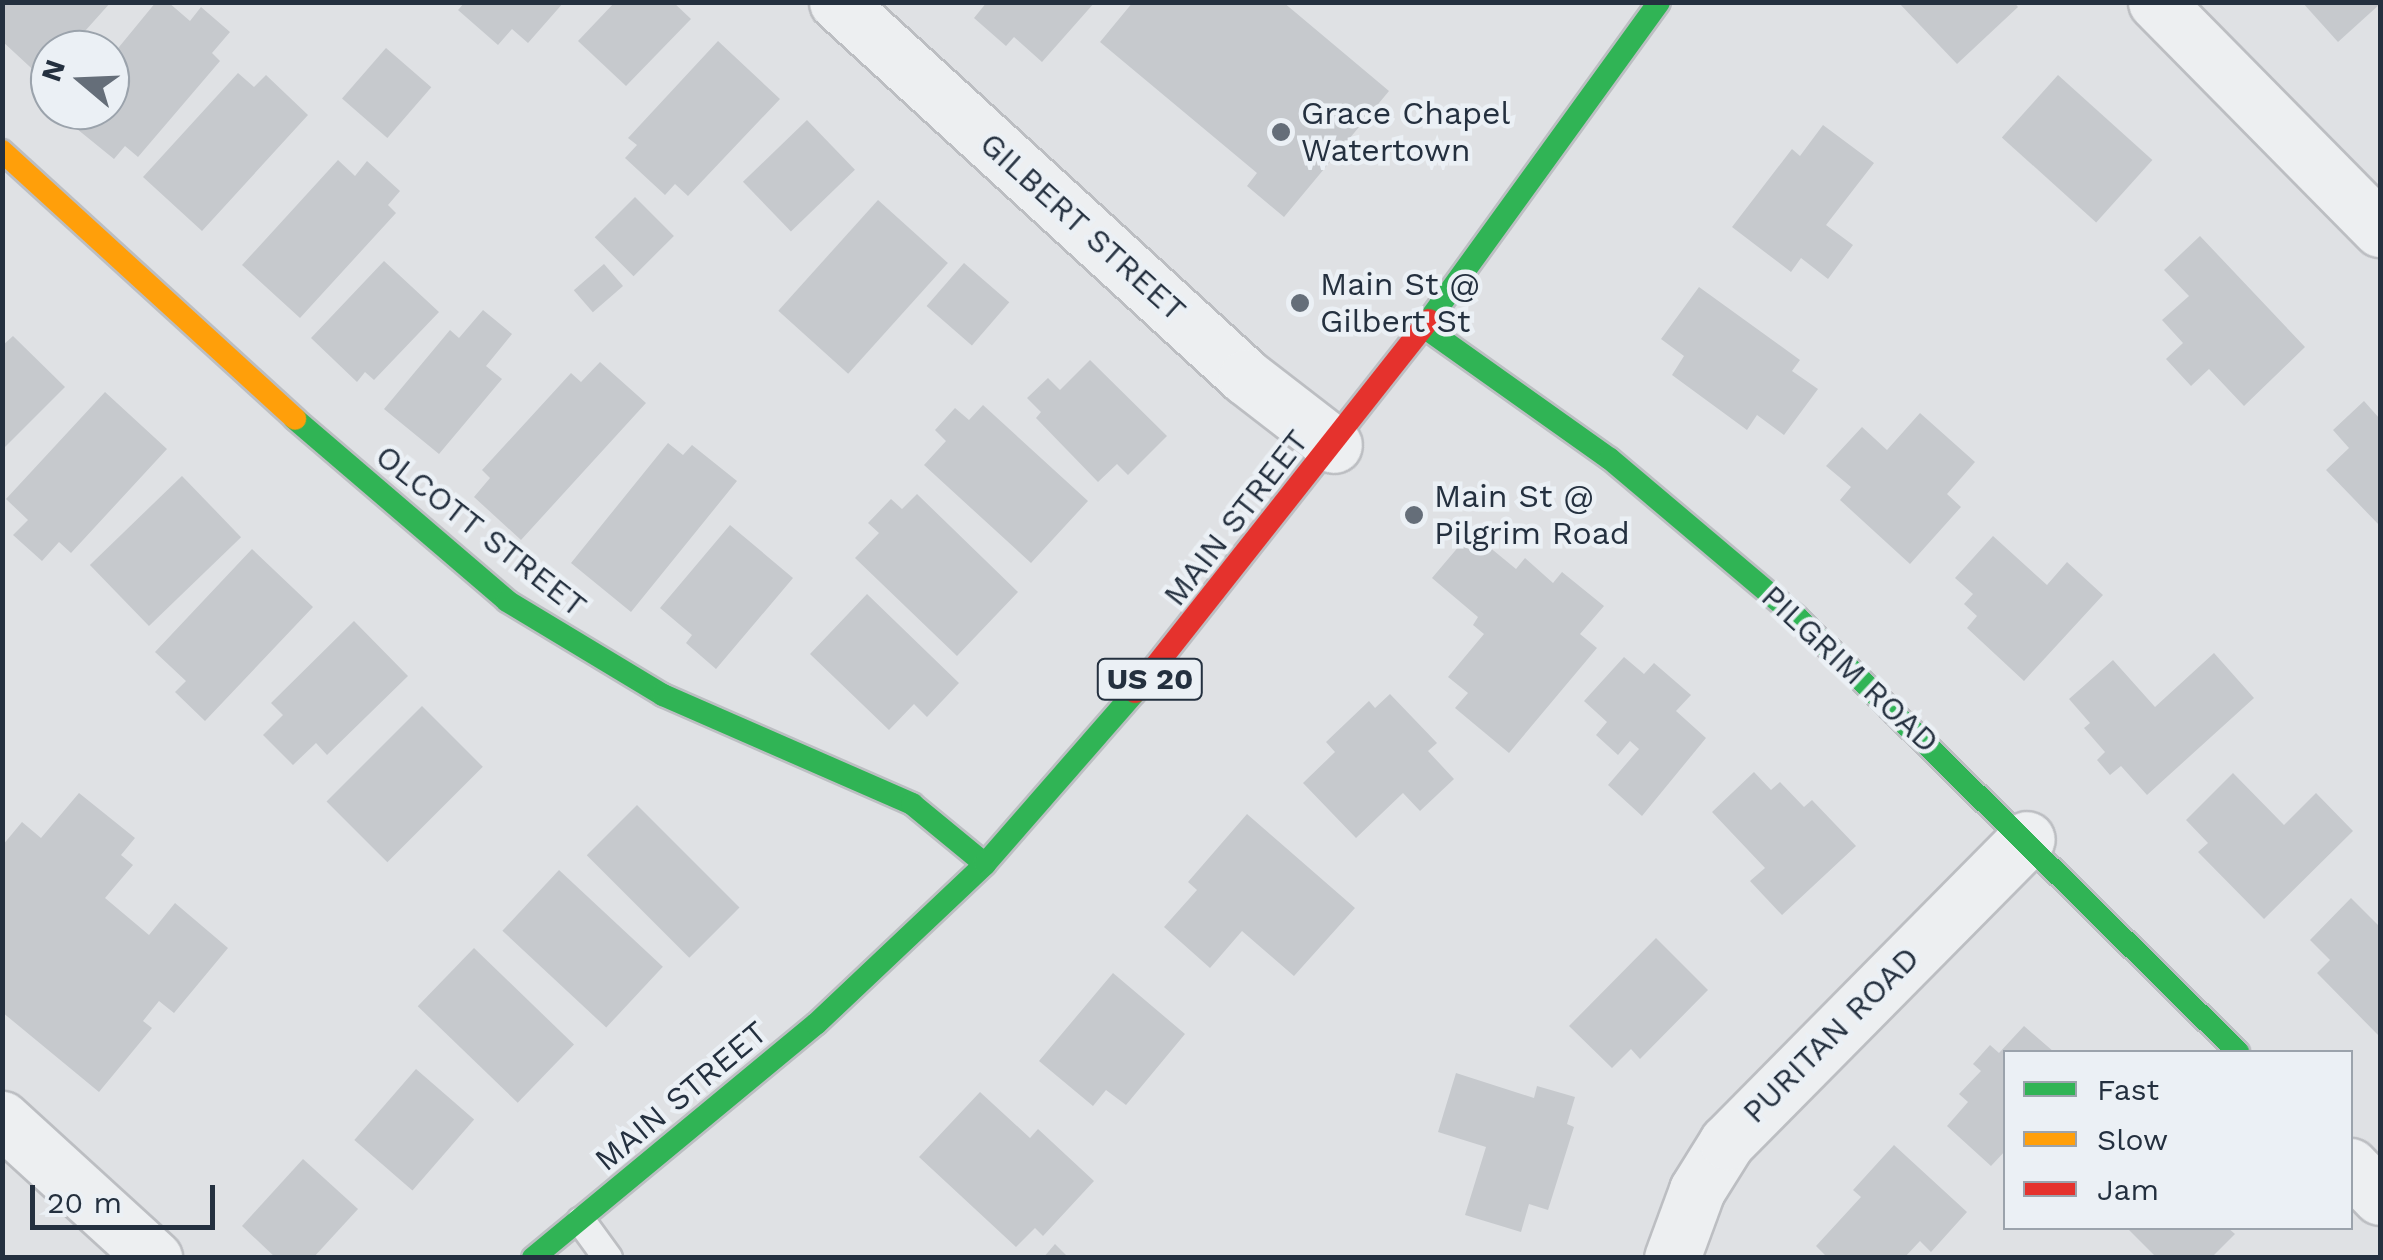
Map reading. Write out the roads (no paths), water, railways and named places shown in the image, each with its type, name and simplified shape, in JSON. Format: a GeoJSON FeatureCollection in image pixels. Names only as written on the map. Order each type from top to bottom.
{"type":"FeatureCollection","features":[{"type":"Feature","properties":{"kind":"street","name":"GILBERT STREET"},"geometry":{"type":"LineString","coordinates":[[837,2],[1246,377],[1334,445]]}},
{"type":"Feature","properties":{"kind":"street","name":"MAIN STREET"},"geometry":{"type":"LineString","coordinates":[[534,1258],[742,1091],[985,864],[1166,660],[1424,327],[1659,2]]}},
{"type":"Feature","properties":{"kind":"street"},"geometry":{"type":"LineString","coordinates":[[2156,2],[2380,230]]}},
{"type":"Feature","properties":{"kind":"street","name":"OLCOTT STREET"},"geometry":{"type":"LineString","coordinates":[[2,151],[355,474],[507,601],[664,695],[912,804],[985,864]]}},
{"type":"Feature","properties":{"kind":"street","name":"PILGRIM ROAD"},"geometry":{"type":"LineString","coordinates":[[1424,327],[1699,532],[2028,839],[2236,1050]]}},
{"type":"Feature","properties":{"kind":"street","name":"PURITAN ROAD"},"geometry":{"type":"LineString","coordinates":[[1672,1258],[1697,1190],[1727,1142],[2028,839]]}},
{"type":"Feature","properties":{"kind":"street"},"geometry":{"type":"LineString","coordinates":[[2,1118],[154,1258]]}},
{"type":"Feature","properties":{"kind":"street"},"geometry":{"type":"LineString","coordinates":[[2353,1169],[2380,1197]]}},
{"type":"Feature","properties":{"kind":"lane"},"geometry":{"type":"LineString","coordinates":[[581,1220],[608,1258]]}},
{"type":"Feature","properties":{"kind":"place","name":"Grace Chapel Watertown"},"geometry":{"type":"Point","coordinates":[1281,132]}},
{"type":"Feature","properties":{"kind":"place","name":"Main St @ Gilbert St"},"geometry":{"type":"Point","coordinates":[1300,303]}},
{"type":"Feature","properties":{"kind":"place","name":"Main St @ Pilgrim Road"},"geometry":{"type":"Point","coordinates":[1414,515]}}]}
